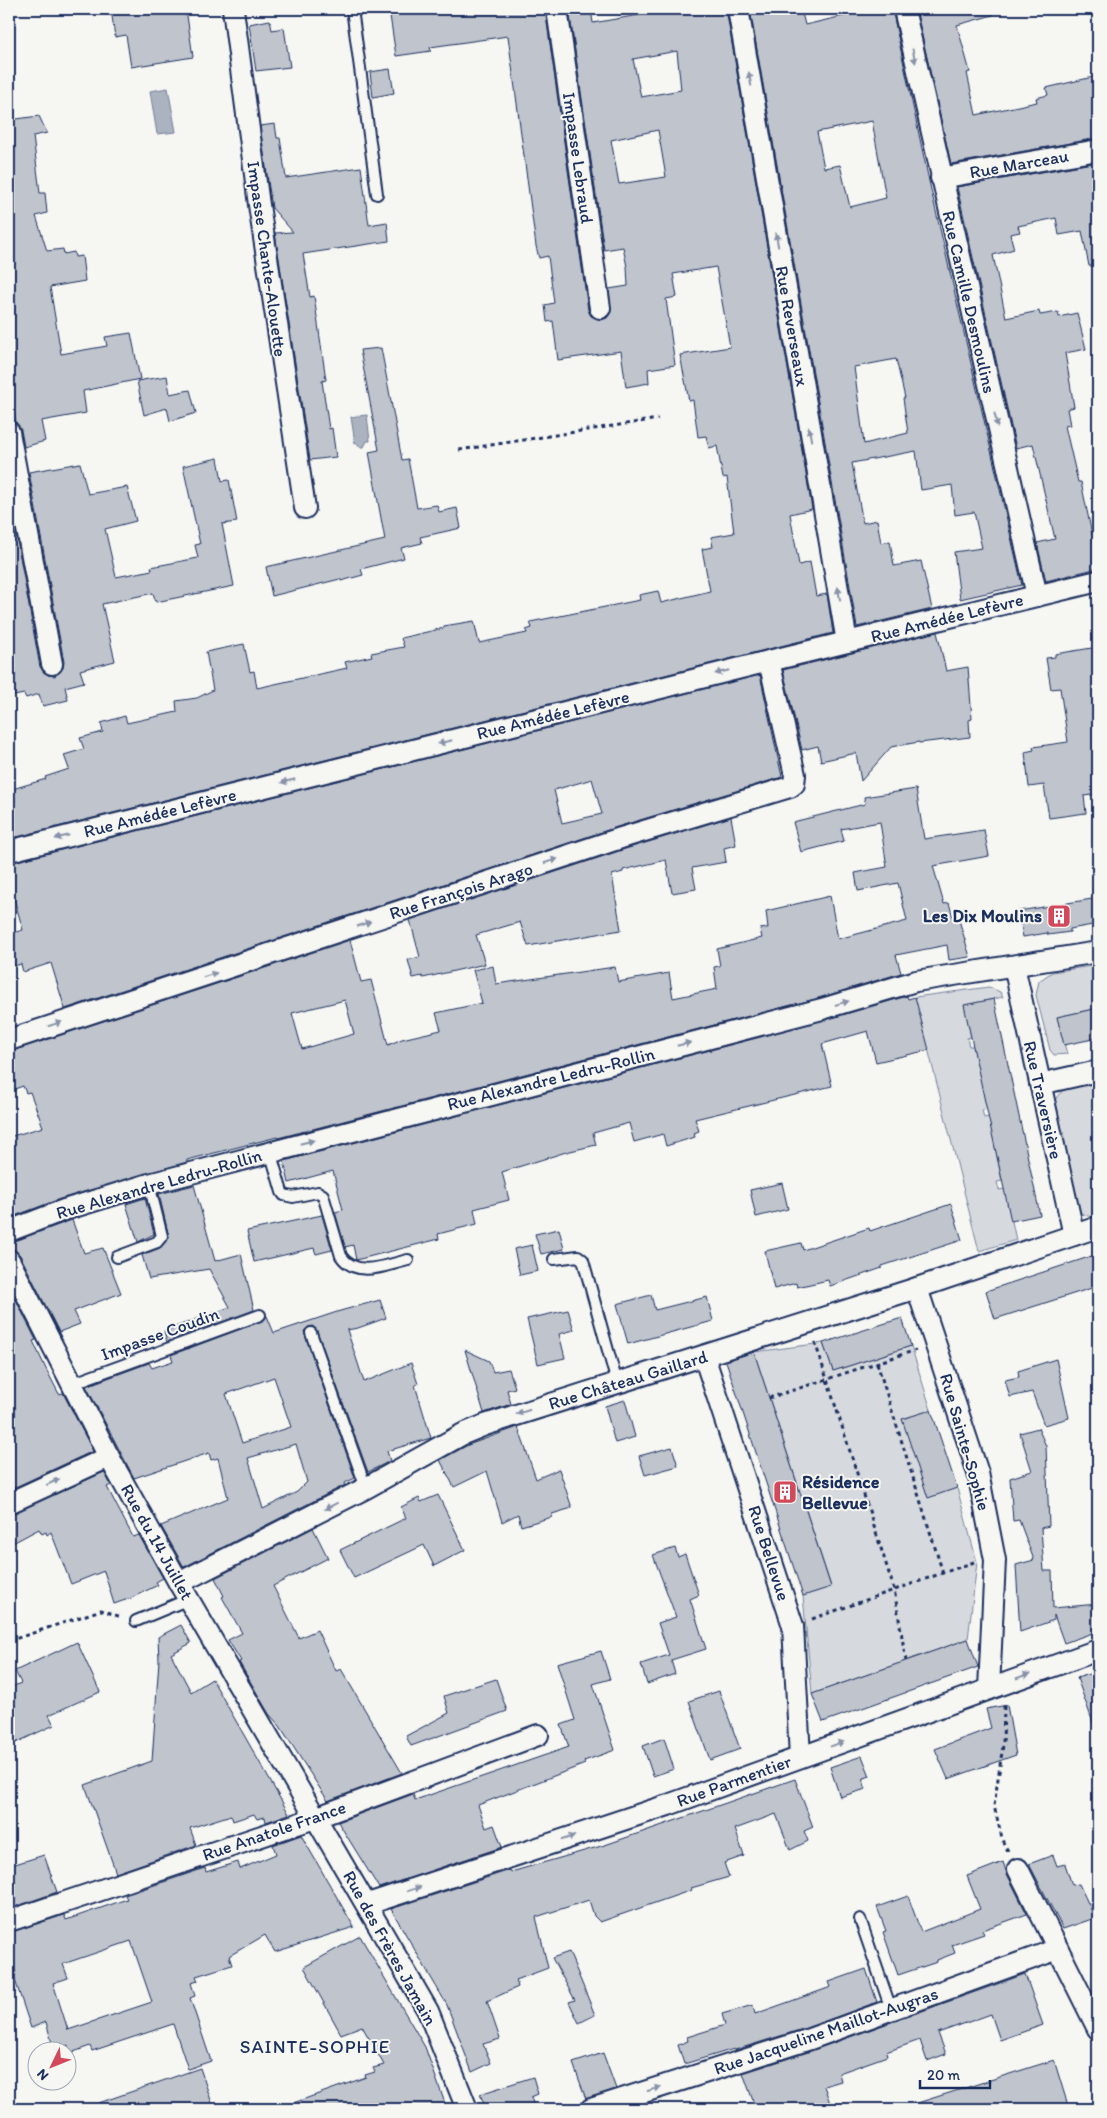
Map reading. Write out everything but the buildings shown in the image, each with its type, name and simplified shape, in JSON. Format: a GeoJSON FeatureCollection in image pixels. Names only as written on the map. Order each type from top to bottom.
{"type":"FeatureCollection","features":[{"type":"Feature","properties":{"kind":"street","name":"Impasse Chante-Alouette"},"geometry":{"type":"LineString","coordinates":[[233,9],[259,205],[304,508]]}},
{"type":"Feature","properties":{"kind":"street","name":"Impasse Lebraud"},"geometry":{"type":"LineString","coordinates":[[557,9],[600,308]]}},
{"type":"Feature","properties":{"kind":"street","name":"Rue Reverseaux"},"geometry":{"type":"LineString","coordinates":[[738,9],[847,642]]}},
{"type":"Feature","properties":{"kind":"street","name":"Rue Camille Desmoulins"},"geometry":{"type":"LineString","coordinates":[[904,9],[1037,596]]}},
{"type":"Feature","properties":{"kind":"street","name":"Rue Marceau"},"geometry":{"type":"LineString","coordinates":[[941,178],[1098,150]]}},
{"type":"Feature","properties":{"kind":"street"},"geometry":{"type":"LineString","coordinates":[[9,432],[52,664]]}},
{"type":"Feature","properties":{"kind":"street","name":"Rue Amédée Lefèvre"},"geometry":{"type":"LineString","coordinates":[[9,851],[769,661],[1098,581]]}},
{"type":"Feature","properties":{"kind":"street","name":"Rue François Arago"},"geometry":{"type":"LineString","coordinates":[[9,1040],[621,838],[785,790],[794,784],[795,774],[769,661]]}},
{"type":"Feature","properties":{"kind":"street","name":"Rue Alexandre Ledru-Rollin"},"geometry":{"type":"LineString","coordinates":[[9,1231],[64,1210],[149,1184],[822,1009],[916,981],[1098,952]]}},
{"type":"Feature","properties":{"kind":"street","name":"Rue Traversière"},"geometry":{"type":"LineString","coordinates":[[1014,966],[1074,1235]]}},
{"type":"Feature","properties":{"kind":"street"},"geometry":{"type":"LineString","coordinates":[[1040,1084],[1098,1072]]}},
{"type":"Feature","properties":{"kind":"street","name":"Rue Château Gaillard"},"geometry":{"type":"LineString","coordinates":[[184,1591],[463,1434],[485,1425],[917,1288],[1098,1227]]}},
{"type":"Feature","properties":{"kind":"street","name":"Rue du 14 Juillet"},"geometry":{"type":"LineString","coordinates":[[10,1267],[109,1457],[315,1818]]}},
{"type":"Feature","properties":{"kind":"street","name":"Rue Sainte-Sophie"},"geometry":{"type":"LineString","coordinates":[[917,1288],[978,1473],[994,1556],[993,1621],[997,1686]]}},
{"type":"Feature","properties":{"kind":"street","name":"Rue Bellevue"},"geometry":{"type":"LineString","coordinates":[[704,1356],[793,1626],[800,1757]]}},
{"type":"Feature","properties":{"kind":"street"},"geometry":{"type":"LineString","coordinates":[[9,1502],[109,1457]]}},
{"type":"Feature","properties":{"kind":"street","name":"Rue Parmentier"},"geometry":{"type":"LineString","coordinates":[[368,1904],[668,1805],[1098,1650]]}},
{"type":"Feature","properties":{"kind":"street","name":"Rue Anatole France"},"geometry":{"type":"LineString","coordinates":[[9,1921],[315,1818],[538,1736]]}},
{"type":"Feature","properties":{"kind":"street","name":"Rue des Frères Jamain"},"geometry":{"type":"LineString","coordinates":[[315,1818],[368,1904],[428,2011],[467,2109]]}},
{"type":"Feature","properties":{"kind":"street"},"geometry":{"type":"LineString","coordinates":[[1018,1869],[1096,2019]]}},
{"type":"Feature","properties":{"kind":"street","name":"Rue Jacqueline Maillot-Augras"},"geometry":{"type":"LineString","coordinates":[[591,2109],[807,2040],[1058,1949]]}},
{"type":"Feature","properties":{"kind":"lane"},"geometry":{"type":"LineString","coordinates":[[352,9],[378,194]]}},
{"type":"Feature","properties":{"kind":"lane"},"geometry":{"type":"LineString","coordinates":[[270,1151],[284,1195],[293,1197],[318,1192],[323,1195],[341,1256],[345,1262],[352,1267],[367,1269],[408,1260]]}},
{"type":"Feature","properties":{"kind":"lane"},"geometry":{"type":"LineString","coordinates":[[117,1257],[156,1242],[162,1236],[149,1184]]}},
{"type":"Feature","properties":{"kind":"lane"},"geometry":{"type":"LineString","coordinates":[[554,1259],[573,1255],[583,1260],[617,1383]]}},
{"type":"Feature","properties":{"kind":"lane","name":"Impasse Coudin"},"geometry":{"type":"LineString","coordinates":[[72,1384],[260,1315]]}},
{"type":"Feature","properties":{"kind":"lane"},"geometry":{"type":"LineString","coordinates":[[311,1332],[366,1488]]}},
{"type":"Feature","properties":{"kind":"lane"},"geometry":{"type":"LineString","coordinates":[[136,1621],[184,1591]]}},
{"type":"Feature","properties":{"kind":"lane"},"geometry":{"type":"LineString","coordinates":[[860,1919],[888,2010]]}},
{"type":"Feature","properties":{"kind":"path"},"geometry":{"type":"LineString","coordinates":[[459,450],[658,419]]}},
{"type":"Feature","properties":{"kind":"path"},"geometry":{"type":"LineString","coordinates":[[809,1322],[894,1589],[906,1661]]}},
{"type":"Feature","properties":{"kind":"path"},"geometry":{"type":"LineString","coordinates":[[769,1398],[936,1343]]}},
{"type":"Feature","properties":{"kind":"path"},"geometry":{"type":"LineString","coordinates":[[877,1363],[943,1573]]}},
{"type":"Feature","properties":{"kind":"path"},"geometry":{"type":"LineString","coordinates":[[793,1626],[894,1589],[994,1556]]}},
{"type":"Feature","properties":{"kind":"path"},"geometry":{"type":"LineString","coordinates":[[9,1641],[101,1610],[136,1621]]}},
{"type":"Feature","properties":{"kind":"path"},"geometry":{"type":"LineString","coordinates":[[997,1686],[1003,1746],[994,1806],[1003,1842],[1018,1869]]}},
{"type":"Feature","properties":{"kind":"shaded area"},"geometry":{"type":"Polygon","coordinates":[[[168,88],[176,132],[157,134],[150,91],[168,88]]]}},
{"type":"Feature","properties":{"kind":"shaded area"},"geometry":{"type":"Polygon","coordinates":[[[367,415],[370,441],[367,441],[364,447],[360,447],[355,443],[351,417],[367,415]]]}},
{"type":"Feature","properties":{"kind":"shaded area"},"geometry":{"type":"Polygon","coordinates":[[[1098,965],[1098,1008],[1057,1017],[1067,1054],[1054,1055],[1050,1050],[1036,995],[1039,981],[1052,972],[1098,965]]]}},
{"type":"Feature","properties":{"kind":"shaded area"},"geometry":{"type":"Polygon","coordinates":[[[989,987],[1000,992],[1003,997],[965,1005],[971,1037],[967,1038],[969,1046],[973,1046],[987,1109],[982,1110],[984,1118],[989,1117],[1002,1181],[997,1182],[999,1190],[1005,1189],[1016,1240],[979,1251],[915,997],[989,987]]]}},
{"type":"Feature","properties":{"kind":"shaded area"},"geometry":{"type":"Polygon","coordinates":[[[1098,1080],[1098,1217],[1095,1217],[1087,1216],[1076,1209],[1054,1105],[1056,1098],[1065,1089],[1098,1080]]]}},
{"type":"Feature","properties":{"kind":"shaded area"},"geometry":{"type":"Polygon","coordinates":[[[823,1343],[833,1371],[911,1346],[931,1410],[903,1419],[957,1488],[977,1562],[968,1639],[812,1694],[803,1596],[831,1586],[754,1352],[823,1343]]]}},
{"type":"Feature","properties":{"kind":"place","name":"Les Dix Moulins"},"geometry":{"type":"Point","coordinates":[1059,916]}},
{"type":"Feature","properties":{"kind":"place","name":"Résidence Bellevue"},"geometry":{"type":"Point","coordinates":[785,1492]}},
{"type":"Feature","properties":{"kind":"district","name":"SAINTE-SOPHIE"},"geometry":{"type":"Point","coordinates":[315,2046]}}]}
